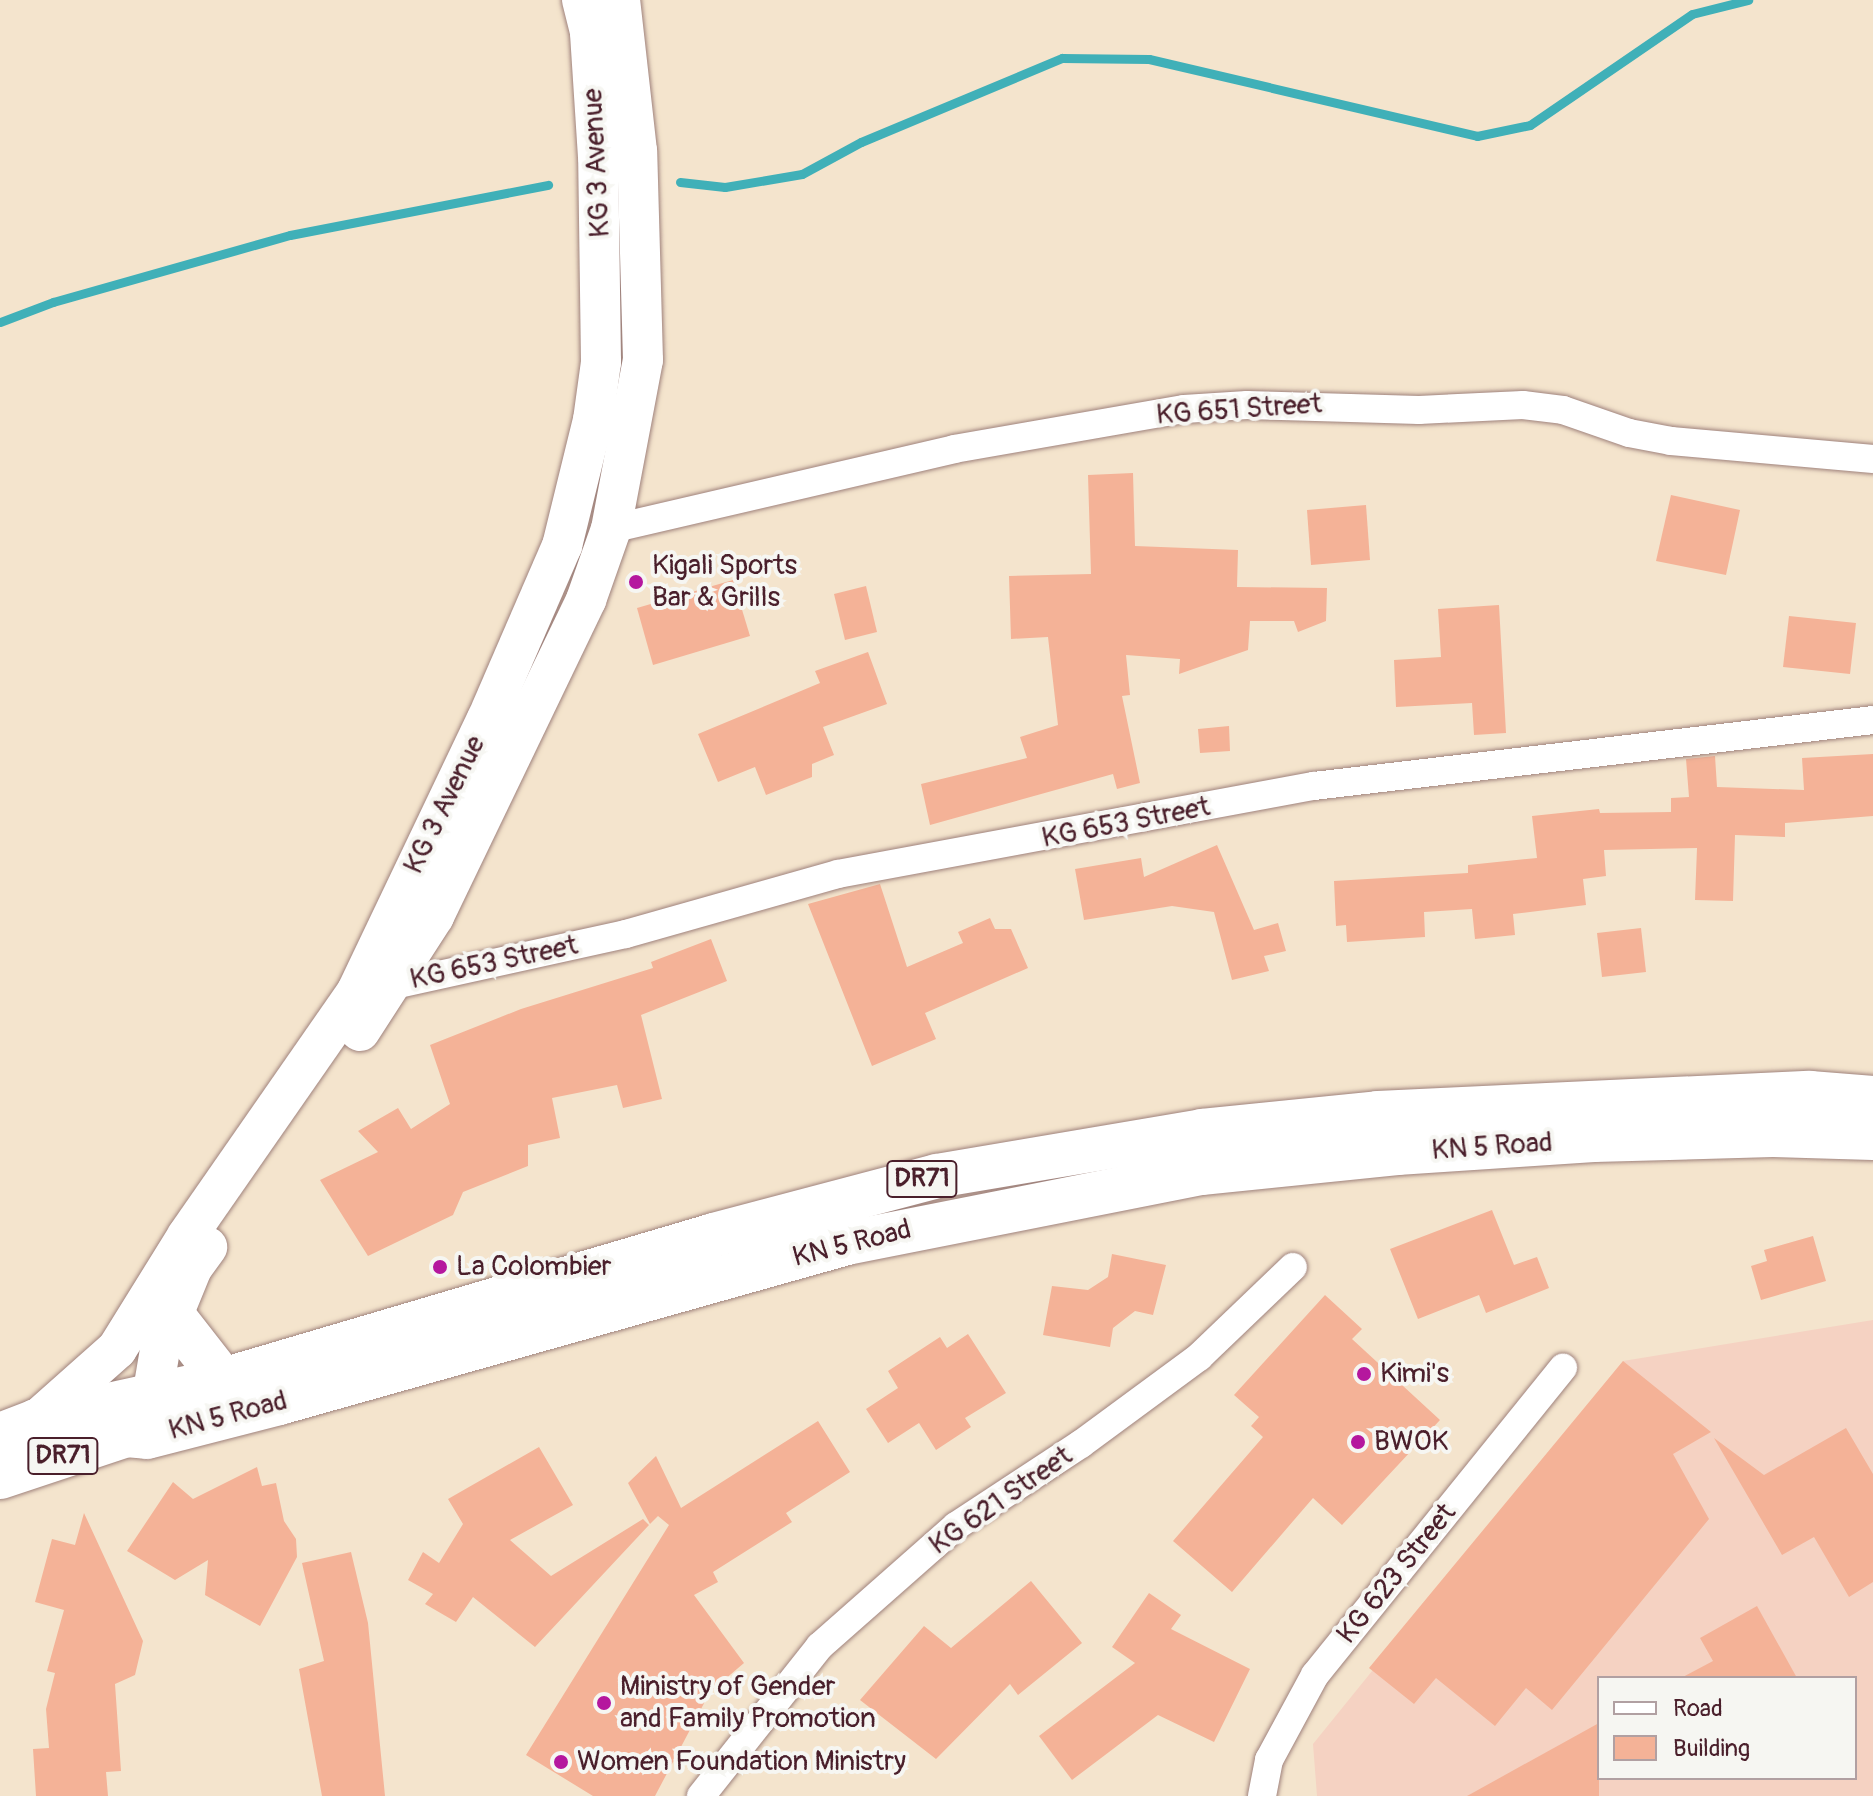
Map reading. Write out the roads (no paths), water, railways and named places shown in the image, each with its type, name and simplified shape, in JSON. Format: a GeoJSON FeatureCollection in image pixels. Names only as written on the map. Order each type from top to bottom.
{"type":"FeatureCollection","features":[{"type":"Feature","properties":{"kind":"main road","name":"KG 3 Avenue"},"geometry":{"type":"LineString","coordinates":[[18,1428],[117,1349],[187,1236],[357,991],[487,719],[562,546],[593,420],[601,362],[598,157],[590,32],[582,0]]}},
{"type":"Feature","properties":{"kind":"main road","name":"KG 3 Avenue"},"geometry":{"type":"LineString","coordinates":[[140,1424],[161,1344],[192,1268],[389,986],[434,916],[586,600],[611,529],[643,360],[637,151],[620,0]]}},
{"type":"Feature","properties":{"kind":"main road","name":"KN 5 Road"},"geometry":{"type":"LineString","coordinates":[[18,1428],[140,1424],[223,1380],[714,1235],[953,1173],[1202,1131],[1378,1113],[1810,1093],[1873,1098]]}},
{"type":"Feature","properties":{"kind":"main road","name":"KN 5 Road"},"geometry":{"type":"LineString","coordinates":[[0,1477],[140,1424],[847,1243],[1201,1173],[1397,1153],[1594,1140],[1873,1138]]}},
{"type":"Feature","properties":{"kind":"main road"},"geometry":{"type":"LineString","coordinates":[[174,1317],[223,1380]]}},
{"type":"Feature","properties":{"kind":"street","name":"KG 651 Street"},"geometry":{"type":"LineString","coordinates":[[611,529],[954,449],[1184,409],[1247,405],[1419,410],[1523,405],[1563,410],[1629,433],[1671,441],[1873,459]]}},
{"type":"Feature","properties":{"kind":"street","name":"KG 653 Street"},"geometry":{"type":"LineString","coordinates":[[389,986],[626,934],[838,874],[1314,786],[1873,720]]}},
{"type":"Feature","properties":{"kind":"street","name":"KG 621 Street"},"geometry":{"type":"LineString","coordinates":[[701,1796],[820,1646],[956,1526],[1081,1444],[1199,1357],[1293,1267]]}},
{"type":"Feature","properties":{"kind":"street","name":"KG 623 Street"},"geometry":{"type":"LineString","coordinates":[[1262,1796],[1275,1746],[1315,1675],[1563,1368]]}},
{"type":"Feature","properties":{"kind":"waterway"},"geometry":{"type":"LineString","coordinates":[[680,182],[725,187],[802,174],[861,142],[1062,58],[1149,59],[1477,136],[1530,125],[1692,14],[1748,0]]}},
{"type":"Feature","properties":{"kind":"waterway"},"geometry":{"type":"LineString","coordinates":[[0,322],[53,302],[290,235],[548,185]]}},
{"type":"Feature","properties":{"kind":"place","name":"Kigali Sports Bar & Grills"},"geometry":{"type":"Point","coordinates":[636,582]}},
{"type":"Feature","properties":{"kind":"place","name":"La Colombier"},"geometry":{"type":"Point","coordinates":[440,1267]}},
{"type":"Feature","properties":{"kind":"place","name":"Kimi's"},"geometry":{"type":"Point","coordinates":[1364,1374]}},
{"type":"Feature","properties":{"kind":"place","name":"BWOK"},"geometry":{"type":"Point","coordinates":[1358,1442]}},
{"type":"Feature","properties":{"kind":"place","name":"Ministry of Gender and Family Promotion"},"geometry":{"type":"Point","coordinates":[604,1703]}},
{"type":"Feature","properties":{"kind":"place","name":"Women Foundation Ministry"},"geometry":{"type":"Point","coordinates":[561,1762]}}]}
